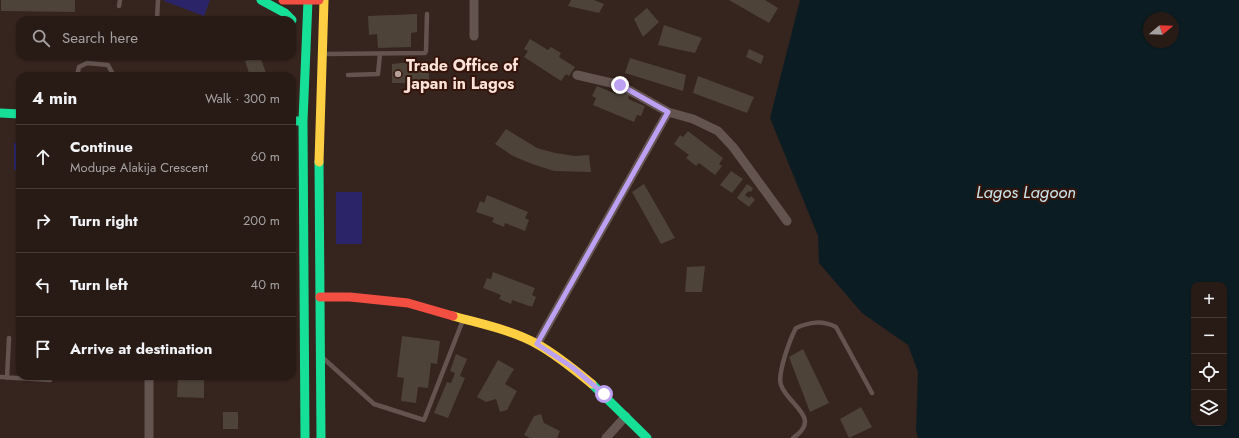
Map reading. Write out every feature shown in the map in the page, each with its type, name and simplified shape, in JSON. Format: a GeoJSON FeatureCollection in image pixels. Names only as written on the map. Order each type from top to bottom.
{"type":"FeatureCollection","features":[{"type":"Feature","properties":{"kind":"main road"},"geometry":{"type":"LineString","coordinates":[[261,0],[287,16]]}},
{"type":"Feature","properties":{"kind":"main road"},"geometry":{"type":"LineString","coordinates":[[284,0],[319,0]]}},
{"type":"Feature","properties":{"kind":"main road"},"geometry":{"type":"LineString","coordinates":[[305,438],[303,121],[308,0]]}},
{"type":"Feature","properties":{"kind":"main road"},"geometry":{"type":"LineString","coordinates":[[321,438],[319,123],[324,0]]}},
{"type":"Feature","properties":{"kind":"main road"},"geometry":{"type":"LineString","coordinates":[[296,24],[301,30],[305,47]]}},
{"type":"Feature","properties":{"kind":"main road"},"geometry":{"type":"LineString","coordinates":[[0,114],[16,114]]}},
{"type":"Feature","properties":{"kind":"main road"},"geometry":{"type":"LineString","coordinates":[[296,121],[303,121]]}},
{"type":"Feature","properties":{"kind":"main road"},"geometry":{"type":"LineString","coordinates":[[320,297],[350,297],[408,303],[463,320],[503,330],[537,344],[572,367],[604,394],[646,438]]}},
{"type":"Feature","properties":{"kind":"street"},"geometry":{"type":"LineString","coordinates":[[474,0],[474,36]]}},
{"type":"Feature","properties":{"kind":"street"},"geometry":{"type":"LineString","coordinates":[[577,75],[620,85],[668,112],[693,119],[718,131],[734,147],[787,221]]}},
{"type":"Feature","properties":{"kind":"street"},"geometry":{"type":"LineString","coordinates":[[537,344],[668,112]]}},
{"type":"Feature","properties":{"kind":"street"},"geometry":{"type":"LineString","coordinates":[[149,380],[149,438]]}},
{"type":"Feature","properties":{"kind":"street"},"geometry":{"type":"LineString","coordinates":[[606,438],[626,416]]}},
{"type":"Feature","properties":{"kind":"lane"},"geometry":{"type":"LineString","coordinates":[[119,6],[120,0]]}},
{"type":"Feature","properties":{"kind":"lane"},"geometry":{"type":"LineString","coordinates":[[157,16],[158,0]]}},
{"type":"Feature","properties":{"kind":"lane"},"geometry":{"type":"LineString","coordinates":[[321,54],[425,53],[427,14]]}},
{"type":"Feature","properties":{"kind":"lane"},"geometry":{"type":"LineString","coordinates":[[348,75],[378,74],[380,54]]}},
{"type":"Feature","properties":{"kind":"lane"},"geometry":{"type":"LineString","coordinates":[[78,72],[79,67],[87,63],[108,65],[112,72]]}},
{"type":"Feature","properties":{"kind":"lane"},"geometry":{"type":"LineString","coordinates":[[321,356],[374,404],[424,420],[463,320]]}},
{"type":"Feature","properties":{"kind":"lane"},"geometry":{"type":"LineString","coordinates":[[793,438],[801,432],[804,427],[805,420],[802,413],[781,385],[780,379],[790,338],[796,328],[817,322],[826,322],[836,328],[872,393]]}},
{"type":"Feature","properties":{"kind":"lane"},"geometry":{"type":"LineString","coordinates":[[7,378],[9,338]]}},
{"type":"Feature","properties":{"kind":"lane"},"geometry":{"type":"LineString","coordinates":[[0,377],[16,378]]}},
{"type":"Feature","properties":{"kind":"shaded area"},"geometry":{"type":"Polygon","coordinates":[[[210,0],[204,16],[164,1],[210,0]]]}},
{"type":"Feature","properties":{"kind":"shaded area"},"geometry":{"type":"Polygon","coordinates":[[[14,143],[16,143],[16,170],[14,170],[14,143]]]}},
{"type":"Feature","properties":{"kind":"shaded area"},"geometry":{"type":"Polygon","coordinates":[[[336,192],[362,192],[362,244],[336,244],[336,192]]]}},
{"type":"Feature","properties":{"kind":"water","name":"Lagos Lagoon"},"geometry":{"type":"Polygon","coordinates":[[[800,0],[1239,0],[1239,438],[918,438],[916,431],[918,372],[908,345],[862,313],[819,263],[818,236],[770,118],[800,0]]]}},
{"type":"Feature","properties":{"kind":"building"},"geometry":{"type":"Polygon","coordinates":[[[1,0],[75,0],[75,12],[1,11],[1,0]]]}},
{"type":"Feature","properties":{"kind":"building"},"geometry":{"type":"Polygon","coordinates":[[[571,0],[594,0],[604,4],[599,13],[568,6],[571,0]]]}},
{"type":"Feature","properties":{"kind":"building"},"geometry":{"type":"Polygon","coordinates":[[[729,0],[765,0],[778,8],[769,23],[729,0]]]}},
{"type":"Feature","properties":{"kind":"building"},"geometry":{"type":"Polygon","coordinates":[[[647,8],[659,22],[643,37],[634,19],[647,8]]]}},
{"type":"Feature","properties":{"kind":"building"},"geometry":{"type":"Polygon","coordinates":[[[417,14],[417,32],[411,33],[411,47],[378,48],[377,34],[369,35],[368,16],[417,14]]]}},
{"type":"Feature","properties":{"kind":"building"},"geometry":{"type":"Polygon","coordinates":[[[664,25],[702,38],[695,53],[658,45],[664,25]]]}},
{"type":"Feature","properties":{"kind":"building"},"geometry":{"type":"Polygon","coordinates":[[[530,39],[548,50],[551,47],[561,53],[559,57],[575,67],[569,76],[566,74],[561,81],[524,57],[528,51],[524,49],[530,39]]]}},
{"type":"Feature","properties":{"kind":"building"},"geometry":{"type":"Polygon","coordinates":[[[749,49],[764,56],[761,64],[746,57],[749,49]]]}},
{"type":"Feature","properties":{"kind":"building"},"geometry":{"type":"Polygon","coordinates":[[[630,58],[686,75],[683,91],[625,73],[630,58]]]}},
{"type":"Feature","properties":{"kind":"building"},"geometry":{"type":"Polygon","coordinates":[[[261,60],[266,72],[249,72],[245,61],[261,60]]]}},
{"type":"Feature","properties":{"kind":"building"},"geometry":{"type":"Polygon","coordinates":[[[410,62],[413,64],[429,64],[429,83],[392,83],[392,64],[410,62]]]}},
{"type":"Feature","properties":{"kind":"building"},"geometry":{"type":"Polygon","coordinates":[[[698,76],[754,97],[747,113],[693,93],[698,76]]]}},
{"type":"Feature","properties":{"kind":"building"},"geometry":{"type":"Polygon","coordinates":[[[597,86],[616,94],[618,90],[629,95],[628,99],[645,106],[641,116],[637,115],[634,122],[593,105],[596,98],[592,96],[597,86]]]}},
{"type":"Feature","properties":{"kind":"building"},"geometry":{"type":"Polygon","coordinates":[[[506,129],[537,148],[575,156],[589,155],[591,172],[554,171],[513,156],[495,144],[506,129]]]}},
{"type":"Feature","properties":{"kind":"building"},"geometry":{"type":"Polygon","coordinates":[[[688,131],[723,158],[719,164],[722,166],[715,175],[699,163],[696,166],[686,158],[689,155],[674,144],[680,135],[683,137],[688,131]]]}},
{"type":"Feature","properties":{"kind":"building"},"geometry":{"type":"Polygon","coordinates":[[[731,171],[743,179],[732,193],[720,185],[731,171]]]}},
{"type":"Feature","properties":{"kind":"building"},"geometry":{"type":"Polygon","coordinates":[[[644,184],[675,238],[661,244],[632,192],[644,184]]]}},
{"type":"Feature","properties":{"kind":"building"},"geometry":{"type":"Polygon","coordinates":[[[747,184],[753,188],[751,192],[749,191],[745,195],[749,198],[751,196],[755,200],[749,207],[737,198],[747,184]]]}},
{"type":"Feature","properties":{"kind":"building"},"geometry":{"type":"Polygon","coordinates":[[[487,195],[528,212],[525,218],[529,220],[525,231],[505,223],[504,227],[492,222],[494,218],[476,212],[480,201],[484,203],[487,195]]]}},
{"type":"Feature","properties":{"kind":"building"},"geometry":{"type":"Polygon","coordinates":[[[705,266],[702,292],[685,292],[687,267],[705,266]]]}},
{"type":"Feature","properties":{"kind":"building"},"geometry":{"type":"Polygon","coordinates":[[[493,272],[535,288],[532,295],[536,297],[532,307],[512,300],[511,304],[499,299],[501,295],[483,288],[487,278],[491,279],[493,272]]]}},
{"type":"Feature","properties":{"kind":"building"},"geometry":{"type":"Polygon","coordinates":[[[402,336],[440,341],[437,364],[431,363],[428,388],[418,387],[416,403],[401,401],[404,378],[397,377],[402,336]]]}},
{"type":"Feature","properties":{"kind":"building"},"geometry":{"type":"Polygon","coordinates":[[[803,349],[829,403],[810,412],[789,357],[803,349]]]}},
{"type":"Feature","properties":{"kind":"building"},"geometry":{"type":"Polygon","coordinates":[[[456,354],[467,359],[460,376],[465,378],[448,418],[434,413],[447,382],[451,383],[455,373],[450,371],[456,354]]]}},
{"type":"Feature","properties":{"kind":"building"},"geometry":{"type":"Polygon","coordinates":[[[498,360],[514,369],[505,384],[517,391],[507,410],[500,412],[496,399],[486,402],[477,397],[498,360]]]}},
{"type":"Feature","properties":{"kind":"building"},"geometry":{"type":"Polygon","coordinates":[[[178,380],[204,380],[204,398],[177,397],[178,380]]]}},
{"type":"Feature","properties":{"kind":"building"},"geometry":{"type":"Polygon","coordinates":[[[861,407],[872,427],[849,438],[840,419],[861,407]]]}},
{"type":"Feature","properties":{"kind":"building"},"geometry":{"type":"Polygon","coordinates":[[[223,412],[238,412],[238,429],[223,429],[223,412]]]}},
{"type":"Feature","properties":{"kind":"building"},"geometry":{"type":"Polygon","coordinates":[[[541,414],[544,423],[560,431],[557,438],[530,438],[524,435],[534,416],[541,414]]]}},
{"type":"Feature","properties":{"kind":"traffic: fast"},"geometry":{"type":"LineString","coordinates":[[261,0],[288,16]]}},
{"type":"Feature","properties":{"kind":"traffic: fast"},"geometry":{"type":"LineString","coordinates":[[305,438],[303,121],[308,0]]}},
{"type":"Feature","properties":{"kind":"traffic: fast"},"geometry":{"type":"LineString","coordinates":[[0,113],[16,114]]}},
{"type":"Feature","properties":{"kind":"traffic: fast"},"geometry":{"type":"LineString","coordinates":[[296,121],[303,121]]}},
{"type":"Feature","properties":{"kind":"traffic: fast"},"geometry":{"type":"LineString","coordinates":[[319,162],[321,438]]}},
{"type":"Feature","properties":{"kind":"traffic: fast"},"geometry":{"type":"LineString","coordinates":[[592,384],[647,438]]}},
{"type":"Feature","properties":{"kind":"traffic: slow"},"geometry":{"type":"LineString","coordinates":[[319,162],[324,0]]}},
{"type":"Feature","properties":{"kind":"traffic: slow"},"geometry":{"type":"LineString","coordinates":[[453,316],[496,328],[527,339],[559,358],[592,384]]}},
{"type":"Feature","properties":{"kind":"traffic: jam"},"geometry":{"type":"LineString","coordinates":[[283,0],[319,0]]}},
{"type":"Feature","properties":{"kind":"traffic: jam"},"geometry":{"type":"LineString","coordinates":[[320,297],[350,297],[408,303],[453,316]]}},
{"type":"Feature","properties":{"kind":"place","name":"Trade Office of Japan in Lagos"},"geometry":{"type":"Point","coordinates":[398,74]}},
{"type":"Feature","properties":{"kind":"route"},"geometry":{"type":"LineString","coordinates":[[604,394],[572,367],[537,344],[668,112],[620,85]]}}]}
